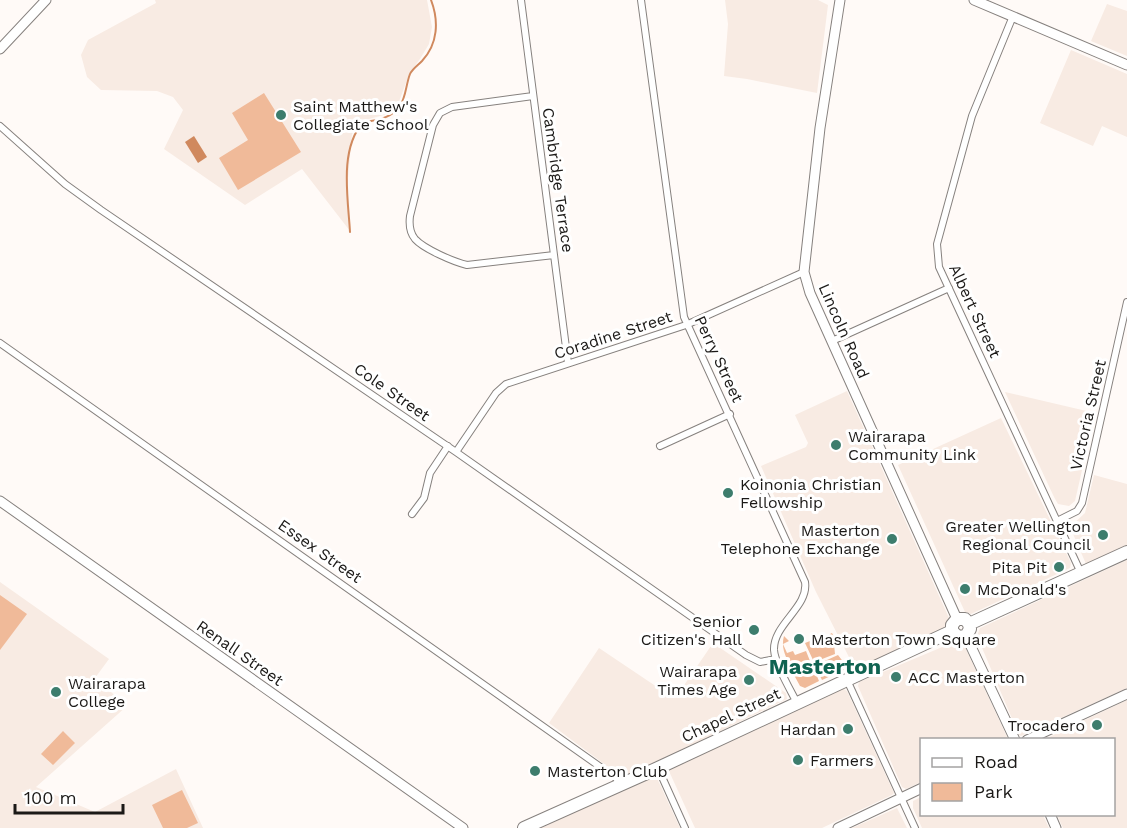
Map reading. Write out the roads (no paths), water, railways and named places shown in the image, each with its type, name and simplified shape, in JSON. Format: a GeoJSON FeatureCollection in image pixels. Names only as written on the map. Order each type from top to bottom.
{"type":"FeatureCollection","features":[{"type":"Feature","properties":{"kind":"highway"},"geometry":{"type":"LineString","coordinates":[[968,630],[965,619],[957,619],[952,625],[952,631],[958,637],[1127,552]]}},
{"type":"Feature","properties":{"kind":"highway","name":"Chapel Street"},"geometry":{"type":"LineString","coordinates":[[524,828],[952,631]]}},
{"type":"Feature","properties":{"kind":"street"},"geometry":{"type":"LineString","coordinates":[[0,50],[45,0]]}},
{"type":"Feature","properties":{"kind":"street","name":"Cambridge Terrace"},"geometry":{"type":"LineString","coordinates":[[521,0],[568,363]]}},
{"type":"Feature","properties":{"kind":"street","name":"Perry Street"},"geometry":{"type":"LineString","coordinates":[[640,0],[682,311],[686,326],[730,414],[806,585],[802,597],[776,638],[774,650],[777,659]]}},
{"type":"Feature","properties":{"kind":"street","name":"Lincoln Road"},"geometry":{"type":"LineString","coordinates":[[840,0],[820,128],[804,272],[810,293],[957,619]]}},
{"type":"Feature","properties":{"kind":"street"},"geometry":{"type":"LineString","coordinates":[[974,0],[1127,65]]}},
{"type":"Feature","properties":{"kind":"street","name":"Albert Street"},"geometry":{"type":"LineString","coordinates":[[1013,16],[972,116],[937,244],[939,267],[1082,573]]}},
{"type":"Feature","properties":{"kind":"street"},"geometry":{"type":"LineString","coordinates":[[533,96],[452,107],[440,113],[433,125],[409,228],[415,239],[455,263],[467,265],[554,255]]}},
{"type":"Feature","properties":{"kind":"street","name":"Cole Street"},"geometry":{"type":"LineString","coordinates":[[0,126],[65,184],[101,210],[456,452],[746,655],[760,662],[777,659]]}},
{"type":"Feature","properties":{"kind":"street","name":"Coradine Street"},"geometry":{"type":"LineString","coordinates":[[456,452],[496,393],[506,384],[686,326],[804,272]]}},
{"type":"Feature","properties":{"kind":"street"},"geometry":{"type":"LineString","coordinates":[[832,341],[949,288]]}},
{"type":"Feature","properties":{"kind":"street","name":"Victoria Street"},"geometry":{"type":"LineString","coordinates":[[1057,521],[1077,511],[1082,503],[1127,302]]}},
{"type":"Feature","properties":{"kind":"street","name":"Essex Street"},"geometry":{"type":"LineString","coordinates":[[0,343],[616,778],[621,785]]}},
{"type":"Feature","properties":{"kind":"street"},"geometry":{"type":"LineString","coordinates":[[660,446],[730,414]]}},
{"type":"Feature","properties":{"kind":"street"},"geometry":{"type":"LineString","coordinates":[[412,514],[424,498],[430,473],[447,446]]}},
{"type":"Feature","properties":{"kind":"street","name":"Renall Street"},"geometry":{"type":"LineString","coordinates":[[0,501],[463,828]]}},
{"type":"Feature","properties":{"kind":"street"},"geometry":{"type":"LineString","coordinates":[[968,630],[1014,738]]}},
{"type":"Feature","properties":{"kind":"street"},"geometry":{"type":"LineString","coordinates":[[777,659],[797,703]]}},
{"type":"Feature","properties":{"kind":"street"},"geometry":{"type":"LineString","coordinates":[[847,680],[915,828]]}},
{"type":"Feature","properties":{"kind":"street"},"geometry":{"type":"LineString","coordinates":[[1031,738],[1127,694]]}},
{"type":"Feature","properties":{"kind":"street"},"geometry":{"type":"LineString","coordinates":[[658,768],[685,828]]}},
{"type":"Feature","properties":{"kind":"street"},"geometry":{"type":"LineString","coordinates":[[838,828],[920,788]]}},
{"type":"Feature","properties":{"kind":"waterway"},"geometry":{"type":"LineString","coordinates":[[350,232],[347,174],[355,133],[363,122],[388,116],[397,110],[402,102],[411,72],[422,61],[434,40],[436,24],[431,0]]}},
{"type":"Feature","properties":{"kind":"place","name":"Saint Matthew's Collegiate School"},"geometry":{"type":"Point","coordinates":[281,115]}},
{"type":"Feature","properties":{"kind":"place","name":"Wairarapa Community Link"},"geometry":{"type":"Point","coordinates":[836,445]}},
{"type":"Feature","properties":{"kind":"place","name":"Koinonia Christian Fellowship"},"geometry":{"type":"Point","coordinates":[728,493]}},
{"type":"Feature","properties":{"kind":"place","name":"Greater Wellington Regional Council"},"geometry":{"type":"Point","coordinates":[1103,535]}},
{"type":"Feature","properties":{"kind":"place","name":"Masterton Telephone Exchange"},"geometry":{"type":"Point","coordinates":[892,539]}},
{"type":"Feature","properties":{"kind":"place","name":"Pita Pit"},"geometry":{"type":"Point","coordinates":[1059,567]}},
{"type":"Feature","properties":{"kind":"place","name":"McDonald's"},"geometry":{"type":"Point","coordinates":[965,589]}},
{"type":"Feature","properties":{"kind":"place","name":"Senior Citizen's Hall"},"geometry":{"type":"Point","coordinates":[754,630]}},
{"type":"Feature","properties":{"kind":"place","name":"Masterton Town Square"},"geometry":{"type":"Point","coordinates":[799,639]}},
{"type":"Feature","properties":{"kind":"place","name":"ACC Masterton"},"geometry":{"type":"Point","coordinates":[896,677]}},
{"type":"Feature","properties":{"kind":"place","name":"Wairarapa Times Age"},"geometry":{"type":"Point","coordinates":[749,680]}},
{"type":"Feature","properties":{"kind":"place","name":"Wairarapa College"},"geometry":{"type":"Point","coordinates":[56,692]}},
{"type":"Feature","properties":{"kind":"place","name":"Trocadero"},"geometry":{"type":"Point","coordinates":[1097,725]}},
{"type":"Feature","properties":{"kind":"place","name":"Hardan"},"geometry":{"type":"Point","coordinates":[848,729]}},
{"type":"Feature","properties":{"kind":"place","name":"Farmers"},"geometry":{"type":"Point","coordinates":[798,760]}},
{"type":"Feature","properties":{"kind":"place","name":"Masterton Club"},"geometry":{"type":"Point","coordinates":[535,771]}},
{"type":"Feature","properties":{"kind":"district","name":"Masterton"},"geometry":{"type":"Point","coordinates":[825,666]}}]}
